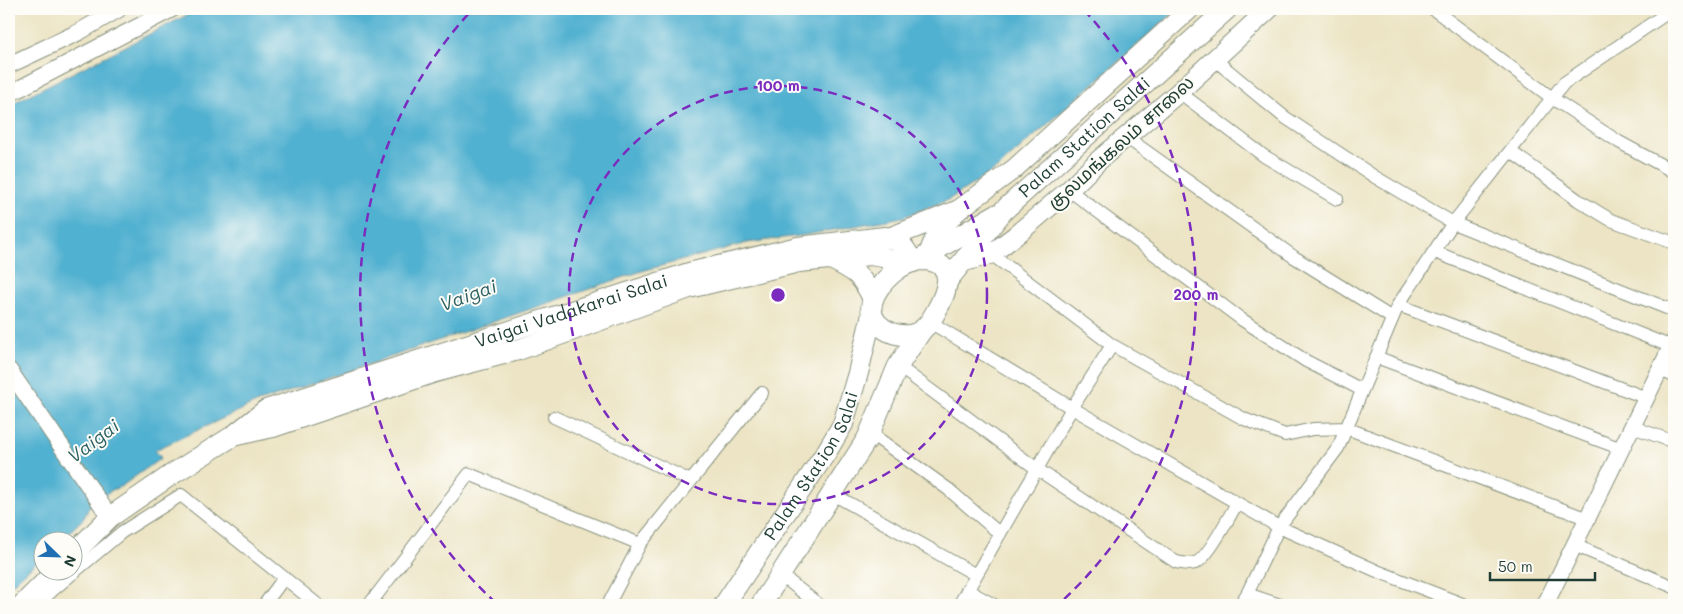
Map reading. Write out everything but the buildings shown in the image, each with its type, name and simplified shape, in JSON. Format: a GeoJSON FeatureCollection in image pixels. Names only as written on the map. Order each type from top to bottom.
{"type":"FeatureCollection","features":[{"type":"Feature","properties":{"kind":"main road"},"geometry":{"type":"LineString","coordinates":[[872,306],[886,279],[916,260],[957,211],[991,188],[1014,169],[1190,9]]}},
{"type":"Feature","properties":{"kind":"main road","name":"Palam Station Salai"},"geometry":{"type":"LineString","coordinates":[[948,280],[1003,211],[1227,9]]}},
{"type":"Feature","properties":{"kind":"main road","name":"குலமங்கலம் சாலை"},"geometry":{"type":"LineString","coordinates":[[963,262],[991,254],[1015,236],[1069,190],[1099,160],[1179,92],[1269,9]]}},
{"type":"Feature","properties":{"kind":"main road","name":"Vaigai Vadakarai Salai"},"geometry":{"type":"LineString","coordinates":[[82,541],[106,510],[171,475],[226,441],[266,410],[689,273],[798,247],[889,238],[957,211]]}},
{"type":"Feature","properties":{"kind":"main road","name":"Palam Station Salai"},"geometry":{"type":"LineString","coordinates":[[916,260],[1003,211]]}},
{"type":"Feature","properties":{"kind":"main road"},"geometry":{"type":"LineString","coordinates":[[831,259],[860,276],[866,284],[880,325],[892,333],[907,336],[926,326],[943,298],[948,280],[946,270],[938,263],[916,260],[897,240],[889,238]]}},
{"type":"Feature","properties":{"kind":"main road","name":"Vaigai Vadakarai Salai"},"geometry":{"type":"LineString","coordinates":[[226,441],[435,372],[518,350],[688,288],[800,262],[870,255],[916,260]]}},
{"type":"Feature","properties":{"kind":"main road","name":"Palam Station Salai"},"geometry":{"type":"LineString","coordinates":[[724,605],[843,424],[858,373],[872,306]]}},
{"type":"Feature","properties":{"kind":"main road","name":"Palam Station Salai"},"geometry":{"type":"LineString","coordinates":[[761,605],[870,433],[898,366],[926,326]]}},
{"type":"Feature","properties":{"kind":"main road"},"geometry":{"type":"LineString","coordinates":[[28,604],[47,582]]}},
{"type":"Feature","properties":{"kind":"street"},"geometry":{"type":"LineString","coordinates":[[9,64],[79,32],[119,9]]}},
{"type":"Feature","properties":{"kind":"street"},"geometry":{"type":"LineString","coordinates":[[9,94],[172,9]]}},
{"type":"Feature","properties":{"kind":"street"},"geometry":{"type":"LineString","coordinates":[[1434,9],[1552,98],[1619,142],[1674,172]]}},
{"type":"Feature","properties":{"kind":"street"},"geometry":{"type":"LineString","coordinates":[[1239,605],[1247,594],[1279,527],[1338,448],[1398,305],[1454,223],[1564,83],[1674,9]]}},
{"type":"Feature","properties":{"kind":"street"},"geometry":{"type":"LineString","coordinates":[[1214,59],[1282,116],[1375,178],[1454,223],[1674,311]]}},
{"type":"Feature","properties":{"kind":"street"},"geometry":{"type":"LineString","coordinates":[[1179,92],[1264,156],[1337,199]]}},
{"type":"Feature","properties":{"kind":"street"},"geometry":{"type":"LineString","coordinates":[[1126,137],[1294,257],[1392,318]]}},
{"type":"Feature","properties":{"kind":"street"},"geometry":{"type":"LineString","coordinates":[[1510,151],[1578,200],[1611,220],[1674,243]]}},
{"type":"Feature","properties":{"kind":"street"},"geometry":{"type":"LineString","coordinates":[[1069,190],[1241,319],[1306,361],[1362,390]]}},
{"type":"Feature","properties":{"kind":"street"},"geometry":{"type":"LineString","coordinates":[[1435,252],[1673,344],[1667,373],[1646,398],[1545,605]]}},
{"type":"Feature","properties":{"kind":"street"},"geometry":{"type":"LineString","coordinates":[[991,254],[1112,345],[1244,419],[1285,435],[1313,429],[1346,428],[1588,519]]}},
{"type":"Feature","properties":{"kind":"street"},"geometry":{"type":"LineString","coordinates":[[1398,305],[1646,398]]}},
{"type":"Feature","properties":{"kind":"street"},"geometry":{"type":"LineString","coordinates":[[926,326],[1279,527],[1377,571],[1465,605]]}},
{"type":"Feature","properties":{"kind":"street"},"geometry":{"type":"LineString","coordinates":[[959,605],[1072,408],[1112,345]]}},
{"type":"Feature","properties":{"kind":"street"},"geometry":{"type":"LineString","coordinates":[[1376,358],[1622,448]]}},
{"type":"Feature","properties":{"kind":"street"},"geometry":{"type":"LineString","coordinates":[[898,366],[1037,469],[1176,562],[1197,563],[1205,556],[1237,503]]}},
{"type":"Feature","properties":{"kind":"street"},"geometry":{"type":"LineString","coordinates":[[9,370],[106,510]]}},
{"type":"Feature","properties":{"kind":"street"},"geometry":{"type":"LineString","coordinates":[[608,605],[640,544],[762,394]]}},
{"type":"Feature","properties":{"kind":"street"},"geometry":{"type":"LineString","coordinates":[[554,417],[691,481]]}},
{"type":"Feature","properties":{"kind":"street"},"geometry":{"type":"LineString","coordinates":[[1633,427],[1674,442]]}},
{"type":"Feature","properties":{"kind":"street"},"geometry":{"type":"LineString","coordinates":[[870,433],[948,489],[1000,534]]}},
{"type":"Feature","properties":{"kind":"street"},"geometry":{"type":"LineString","coordinates":[[369,605],[469,474],[640,544]]}},
{"type":"Feature","properties":{"kind":"street"},"geometry":{"type":"LineString","coordinates":[[833,494],[976,575]]}},
{"type":"Feature","properties":{"kind":"street"},"geometry":{"type":"LineString","coordinates":[[28,604],[54,589],[122,532],[181,495],[318,605]]}},
{"type":"Feature","properties":{"kind":"street"},"geometry":{"type":"LineString","coordinates":[[1574,545],[1674,587]]}},
{"type":"Feature","properties":{"kind":"street"},"geometry":{"type":"LineString","coordinates":[[781,575],[819,605]]}},
{"type":"Feature","properties":{"kind":"street"},"geometry":{"type":"LineString","coordinates":[[264,605],[284,578]]}},
{"type":"Feature","properties":{"kind":"street"},"geometry":{"type":"LineString","coordinates":[[967,590],[994,605]]}},
{"type":"Feature","properties":{"kind":"street"},"geometry":{"type":"LineString","coordinates":[[1247,594],[1280,605]]}},
{"type":"Feature","properties":{"kind":"water","name":"Vaigai"},"geometry":{"type":"Polygon","coordinates":[[[199,9],[1178,9],[998,168],[948,200],[903,217],[806,235],[747,243],[642,271],[256,403],[155,450],[161,458],[89,507],[84,518],[69,532],[32,532],[32,566],[9,587],[9,105],[199,9]]]}}]}
